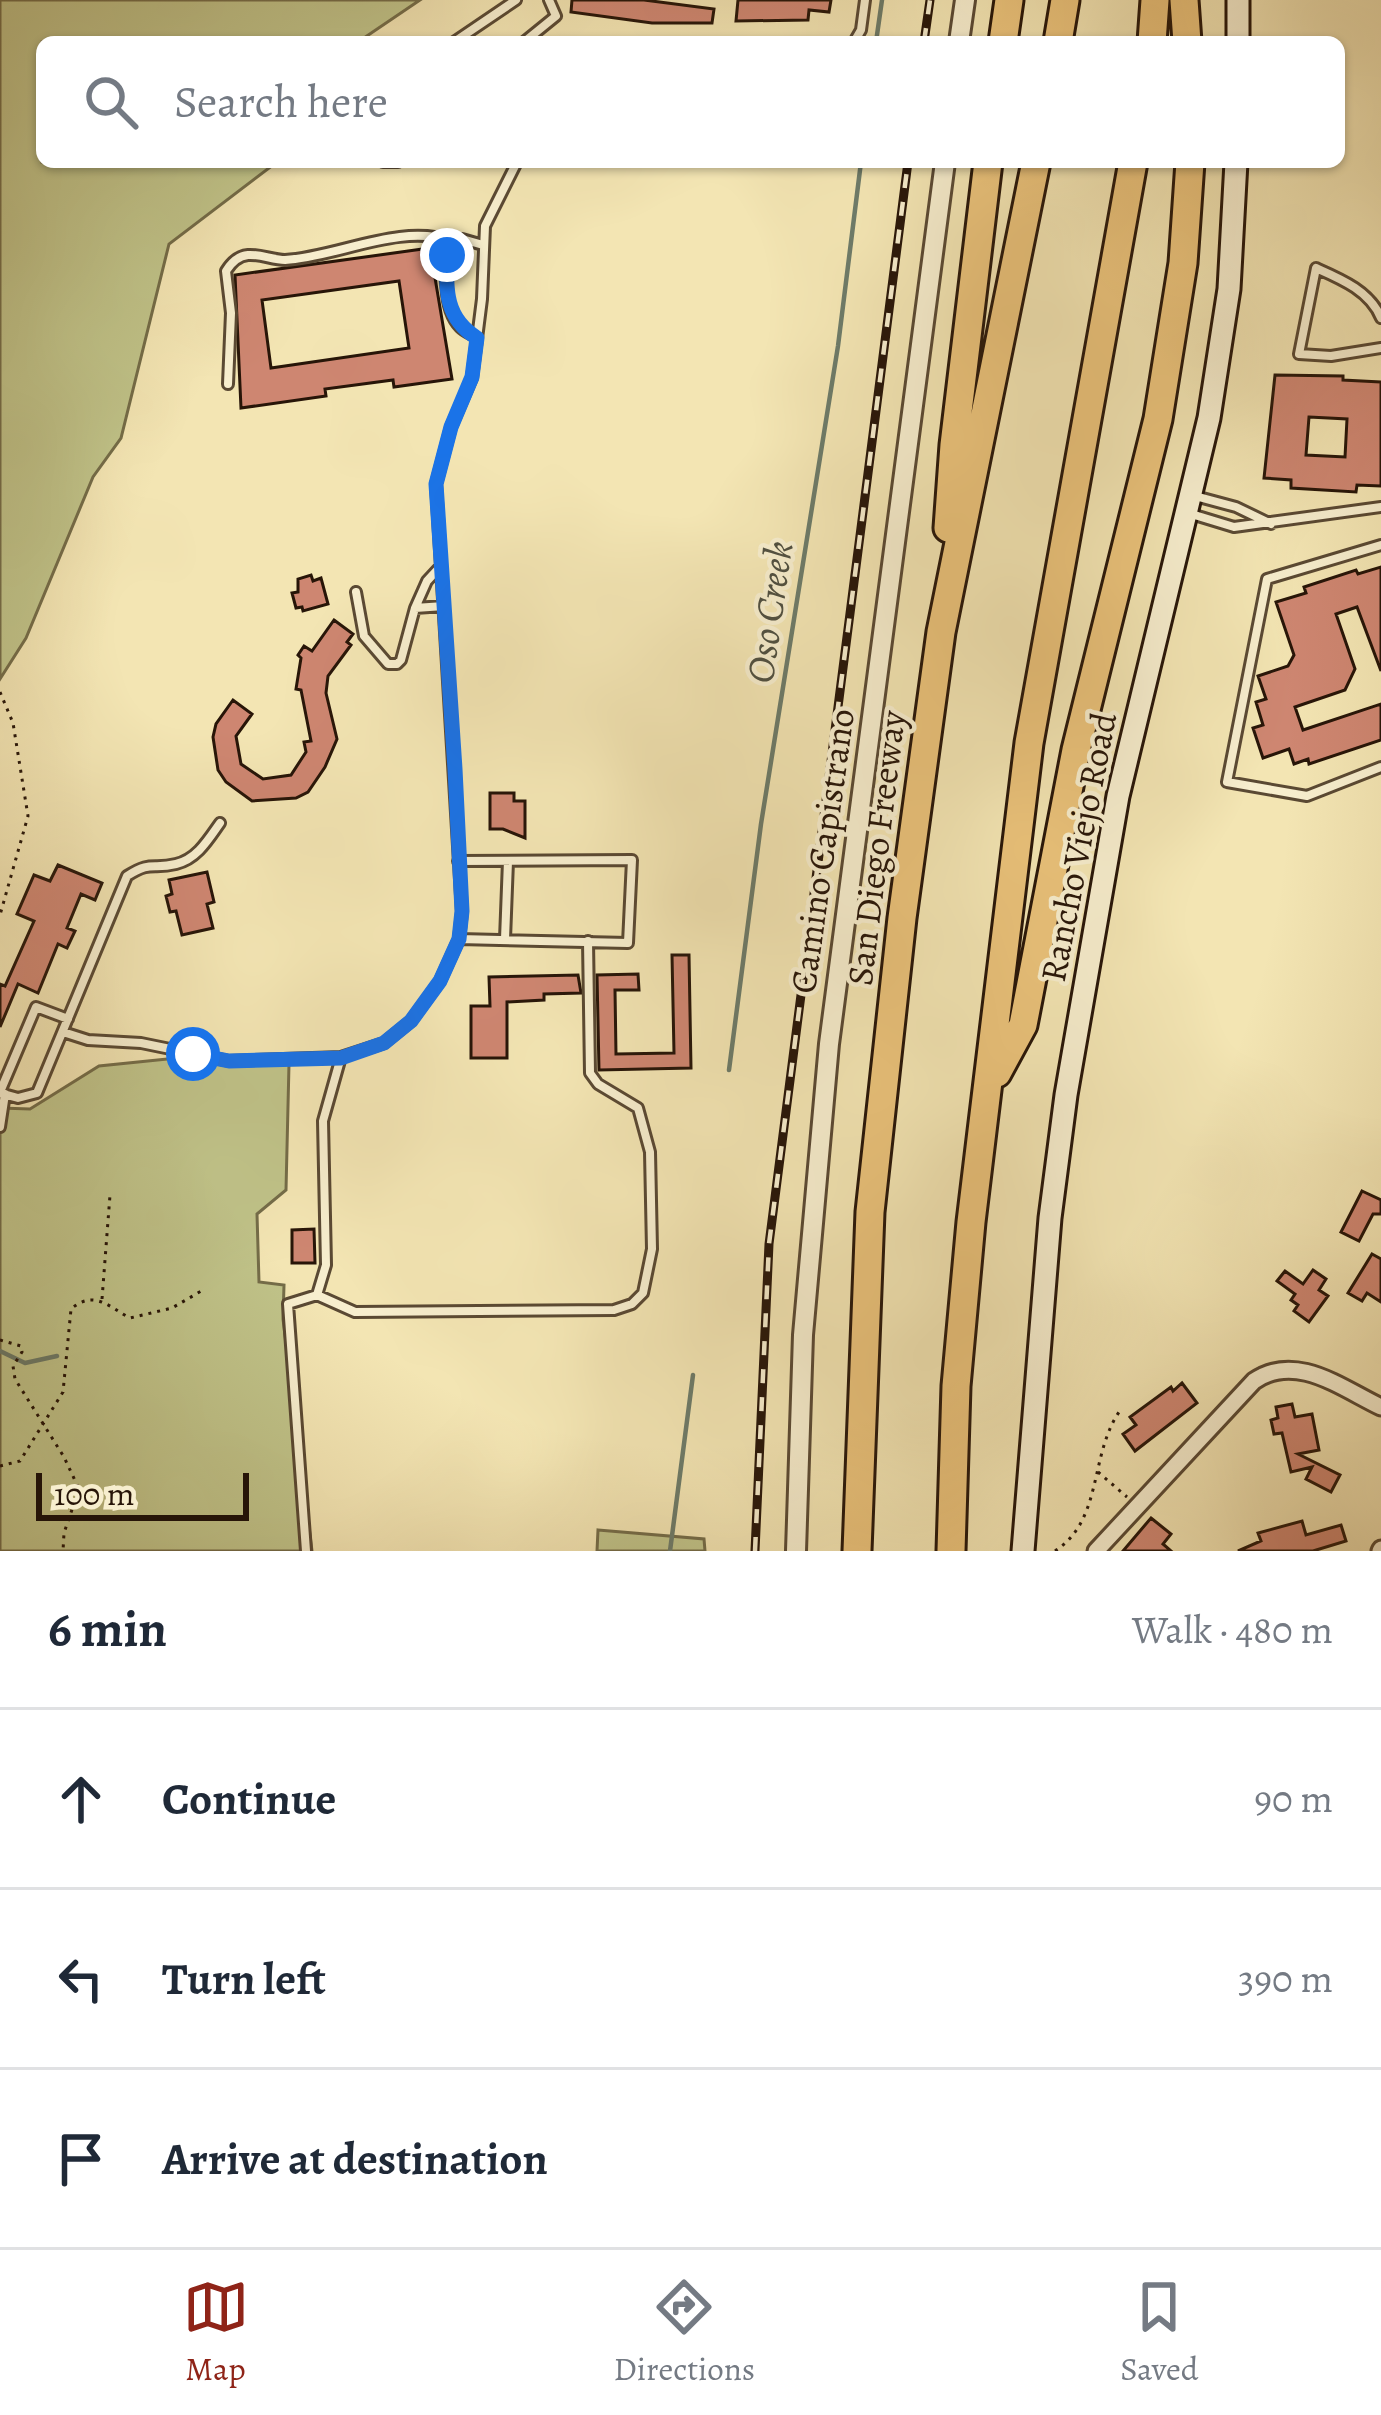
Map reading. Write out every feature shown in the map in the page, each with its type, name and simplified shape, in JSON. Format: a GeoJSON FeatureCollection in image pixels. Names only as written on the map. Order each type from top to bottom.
{"type":"FeatureCollection","features":[{"type":"Feature","properties":{"kind":"highway"},"geometry":{"type":"LineString","coordinates":[[1005,36],[1009,0]]}},
{"type":"Feature","properties":{"kind":"highway"},"geometry":{"type":"LineString","coordinates":[[1059,36],[1065,0]]}},
{"type":"Feature","properties":{"kind":"highway"},"geometry":{"type":"LineString","coordinates":[[1152,36],[1155,0]]}},
{"type":"Feature","properties":{"kind":"highway"},"geometry":{"type":"LineString","coordinates":[[1184,0],[1187,36]]}},
{"type":"Feature","properties":{"kind":"highway"},"geometry":{"type":"LineString","coordinates":[[941,632],[954,445],[987,168]]}},
{"type":"Feature","properties":{"kind":"highway","name":"San Diego Freeway"},"geometry":{"type":"LineString","coordinates":[[857,1551],[870,1212],[902,918],[941,632],[1035,168]]}},
{"type":"Feature","properties":{"kind":"highway"},"geometry":{"type":"LineString","coordinates":[[950,1551],[956,1386],[1029,743],[1131,168]]}},
{"type":"Feature","properties":{"kind":"highway"},"geometry":{"type":"LineString","coordinates":[[987,1093],[1023,1025],[1076,750],[1158,419],[1183,263],[1190,168]]}},
{"type":"Feature","properties":{"kind":"main road"},"geometry":{"type":"LineString","coordinates":[[1238,0],[1238,36]]}},
{"type":"Feature","properties":{"kind":"main road","name":"Rancho Viejo Road"},"geometry":{"type":"LineString","coordinates":[[1023,1551],[1050,1218],[1070,1072],[1118,796],[1209,418],[1229,290],[1236,168]]}},
{"type":"Feature","properties":{"kind":"street"},"geometry":{"type":"LineString","coordinates":[[960,36],[964,0]]}},
{"type":"Feature","properties":{"kind":"street","name":"Camino Capistrano"},"geometry":{"type":"LineString","coordinates":[[796,1551],[803,1335],[830,1044],[943,168]]}},
{"type":"Feature","properties":{"kind":"street"},"geometry":{"type":"LineString","coordinates":[[1096,1551],[1254,1381],[1270,1370],[1302,1369],[1381,1407]]}},
{"type":"Feature","properties":{"kind":"lane"},"geometry":{"type":"LineString","coordinates":[[463,36],[516,0]]}},
{"type":"Feature","properties":{"kind":"lane"},"geometry":{"type":"LineString","coordinates":[[531,36],[556,16],[549,0]]}},
{"type":"Feature","properties":{"kind":"lane"},"geometry":{"type":"LineString","coordinates":[[858,36],[865,0]]}},
{"type":"Feature","properties":{"kind":"lane"},"geometry":{"type":"LineString","coordinates":[[63,1032],[229,1061],[341,1058],[384,1043],[411,1021],[440,981],[459,939],[462,911],[436,484],[451,427],[472,377],[485,226],[513,168]]}},
{"type":"Feature","properties":{"kind":"lane"},"geometry":{"type":"LineString","coordinates":[[228,384],[231,313],[226,271],[237,258],[283,260],[395,238],[438,236],[483,245]]}},
{"type":"Feature","properties":{"kind":"lane"},"geometry":{"type":"LineString","coordinates":[[452,241],[446,277],[452,314],[459,326],[477,338]]}},
{"type":"Feature","properties":{"kind":"lane"},"geometry":{"type":"LineString","coordinates":[[1381,318],[1377,308],[1350,283],[1316,268],[1299,354],[1330,356],[1381,348]]}},
{"type":"Feature","properties":{"kind":"lane"},"geometry":{"type":"LineString","coordinates":[[1188,504],[1234,527],[1381,507]]}},
{"type":"Feature","properties":{"kind":"lane"},"geometry":{"type":"LineString","coordinates":[[1188,504],[1236,507],[1272,524]]}},
{"type":"Feature","properties":{"kind":"lane"},"geometry":{"type":"LineString","coordinates":[[1381,545],[1267,579],[1227,782],[1307,796],[1381,767]]}},
{"type":"Feature","properties":{"kind":"lane"},"geometry":{"type":"LineString","coordinates":[[356,592],[364,636],[388,664],[397,664],[427,581],[441,566]]}},
{"type":"Feature","properties":{"kind":"lane"},"geometry":{"type":"LineString","coordinates":[[415,608],[444,606]]}},
{"type":"Feature","properties":{"kind":"lane"},"geometry":{"type":"LineString","coordinates":[[2,1093],[19,1098],[37,1093],[127,876],[145,865],[176,864],[199,852],[220,823]]}},
{"type":"Feature","properties":{"kind":"lane"},"geometry":{"type":"LineString","coordinates":[[458,861],[632,860],[628,943],[459,939]]}},
{"type":"Feature","properties":{"kind":"lane"},"geometry":{"type":"LineString","coordinates":[[505,940],[508,861]]}},
{"type":"Feature","properties":{"kind":"lane"},"geometry":{"type":"LineString","coordinates":[[306,1551],[288,1304],[317,1295],[355,1312],[614,1310],[643,1294],[652,1249],[650,1152],[638,1108],[598,1084],[590,1073],[588,941]]}},
{"type":"Feature","properties":{"kind":"lane"},"geometry":{"type":"LineString","coordinates":[[0,1126],[2,1093],[36,1007],[68,1019]]}},
{"type":"Feature","properties":{"kind":"lane"},"geometry":{"type":"LineString","coordinates":[[317,1295],[326,1265],[323,1121],[341,1058]]}},
{"type":"Feature","properties":{"kind":"path"},"geometry":{"type":"LineString","coordinates":[[0,692],[13,723],[28,816],[0,915]]}},
{"type":"Feature","properties":{"kind":"path"},"geometry":{"type":"LineString","coordinates":[[102,1300],[110,1195]]}},
{"type":"Feature","properties":{"kind":"path"},"geometry":{"type":"LineString","coordinates":[[0,1466],[20,1461],[63,1392],[70,1309],[80,1301],[102,1300],[130,1318],[172,1308],[203,1290]]}},
{"type":"Feature","properties":{"kind":"path"},"geometry":{"type":"LineString","coordinates":[[0,1340],[21,1346],[13,1366],[15,1379],[64,1456],[79,1490],[63,1551]]}},
{"type":"Feature","properties":{"kind":"path"},"geometry":{"type":"LineString","coordinates":[[1055,1551],[1072,1540],[1088,1514],[1105,1434],[1119,1412]]}},
{"type":"Feature","properties":{"kind":"path"},"geometry":{"type":"LineString","coordinates":[[1096,1471],[1138,1506]]}},
{"type":"Feature","properties":{"kind":"green space"},"geometry":{"type":"Polygon","coordinates":[[[0,0],[420,0],[367,36],[36,36],[36,168],[269,168],[169,244],[121,438],[93,477],[26,638],[0,679],[0,0]]]}},
{"type":"Feature","properties":{"kind":"green space"},"geometry":{"type":"Polygon","coordinates":[[[177,1058],[232,1065],[289,1064],[286,1190],[257,1214],[259,1282],[284,1285],[283,1319],[312,1551],[0,1551],[0,1108],[30,1109],[99,1066],[177,1058]]]}},
{"type":"Feature","properties":{"kind":"green space"},"geometry":{"type":"Polygon","coordinates":[[[598,1530],[704,1539],[705,1551],[597,1551],[598,1530]]]}},
{"type":"Feature","properties":{"kind":"building"},"geometry":{"type":"Polygon","coordinates":[[[572,0],[644,0],[714,9],[712,23],[652,23],[571,12],[572,0]]]}},
{"type":"Feature","properties":{"kind":"building"},"geometry":{"type":"Polygon","coordinates":[[[738,0],[831,0],[829,12],[809,10],[808,20],[736,21],[738,0]]]}},
{"type":"Feature","properties":{"kind":"building"},"geometry":{"type":"Polygon","coordinates":[[[430,248],[452,379],[394,387],[393,380],[325,389],[326,396],[241,408],[235,275],[430,248]],[[399,281],[262,300],[271,368],[409,348],[399,281]]]}},
{"type":"Feature","properties":{"kind":"building"},"geometry":{"type":"Polygon","coordinates":[[[1275,375],[1381,382],[1381,486],[1357,485],[1356,492],[1291,488],[1291,480],[1264,478],[1275,375]],[[1309,417],[1306,455],[1345,457],[1347,419],[1309,417]]]}},
{"type":"Feature","properties":{"kind":"building"},"geometry":{"type":"Polygon","coordinates":[[[1381,567],[1381,671],[1357,607],[1336,614],[1355,669],[1345,690],[1295,707],[1303,730],[1381,704],[1381,740],[1309,764],[1308,759],[1294,764],[1289,749],[1263,758],[1253,728],[1263,725],[1256,702],[1266,699],[1258,676],[1288,666],[1294,655],[1276,602],[1306,593],[1304,587],[1381,567]]]}},
{"type":"Feature","properties":{"kind":"building"},"geometry":{"type":"Polygon","coordinates":[[[311,575],[313,581],[321,578],[328,604],[303,611],[296,608],[292,593],[298,592],[298,579],[311,575]]]}},
{"type":"Feature","properties":{"kind":"building"},"geometry":{"type":"Polygon","coordinates":[[[334,620],[353,634],[347,642],[351,645],[328,676],[326,693],[337,739],[325,767],[308,792],[296,798],[252,801],[218,770],[216,724],[233,700],[252,714],[236,736],[241,764],[263,779],[291,775],[306,752],[304,742],[311,741],[301,690],[296,689],[298,655],[304,646],[312,651],[334,620]]]}},
{"type":"Feature","properties":{"kind":"building"},"geometry":{"type":"Polygon","coordinates":[[[490,793],[514,793],[514,801],[525,801],[525,838],[490,829],[490,793]]]}},
{"type":"Feature","properties":{"kind":"building"},"geometry":{"type":"Polygon","coordinates":[[[58,865],[102,883],[95,900],[81,894],[67,928],[75,931],[67,948],[58,944],[38,993],[18,984],[0,1027],[0,984],[5,986],[34,921],[17,914],[34,875],[50,881],[58,865]]]}},
{"type":"Feature","properties":{"kind":"building"},"geometry":{"type":"Polygon","coordinates":[[[207,872],[214,902],[207,904],[213,928],[182,935],[166,896],[172,894],[169,880],[207,872]]]}},
{"type":"Feature","properties":{"kind":"building"},"geometry":{"type":"Polygon","coordinates":[[[672,955],[689,955],[691,1068],[599,1070],[597,975],[638,974],[639,990],[615,990],[616,1054],[674,1053],[672,955]]]}},
{"type":"Feature","properties":{"kind":"building"},"geometry":{"type":"Polygon","coordinates":[[[578,975],[581,993],[507,1002],[507,1058],[471,1058],[471,1006],[490,1006],[489,977],[578,975]]]}},
{"type":"Feature","properties":{"kind":"building"},"geometry":{"type":"Polygon","coordinates":[[[1362,1191],[1381,1200],[1381,1214],[1373,1214],[1359,1241],[1341,1232],[1362,1191]]]}},
{"type":"Feature","properties":{"kind":"building"},"geometry":{"type":"Polygon","coordinates":[[[314,1229],[315,1263],[292,1263],[292,1230],[314,1229]]]}},
{"type":"Feature","properties":{"kind":"building"},"geometry":{"type":"Polygon","coordinates":[[[1372,1254],[1381,1259],[1381,1302],[1367,1293],[1362,1301],[1348,1293],[1372,1254]]]}},
{"type":"Feature","properties":{"kind":"building"},"geometry":{"type":"Polygon","coordinates":[[[1313,1270],[1326,1279],[1319,1290],[1328,1296],[1309,1322],[1294,1311],[1298,1305],[1291,1300],[1295,1294],[1277,1281],[1285,1271],[1303,1284],[1313,1270]]]}},
{"type":"Feature","properties":{"kind":"building"},"geometry":{"type":"Polygon","coordinates":[[[1182,1383],[1197,1403],[1135,1451],[1123,1434],[1136,1425],[1130,1417],[1182,1383]]]}},
{"type":"Feature","properties":{"kind":"building"},"geometry":{"type":"Polygon","coordinates":[[[1292,1404],[1295,1417],[1312,1414],[1319,1450],[1298,1454],[1340,1475],[1331,1492],[1306,1479],[1312,1467],[1291,1472],[1282,1433],[1274,1434],[1271,1420],[1278,1418],[1276,1407],[1292,1404]]]}},
{"type":"Feature","properties":{"kind":"building"},"geometry":{"type":"Polygon","coordinates":[[[1151,1518],[1171,1534],[1163,1544],[1171,1551],[1123,1551],[1151,1518]]]}},
{"type":"Feature","properties":{"kind":"building"},"geometry":{"type":"Polygon","coordinates":[[[1302,1521],[1306,1535],[1341,1525],[1346,1541],[1313,1551],[1238,1551],[1261,1541],[1258,1533],[1302,1521]]]}},
{"type":"Feature","properties":{"kind":"waterway","name":"Oso Creek"},"geometry":{"type":"LineString","coordinates":[[877,36],[882,0]]}},
{"type":"Feature","properties":{"kind":"waterway","name":"Oso Creek"},"geometry":{"type":"LineString","coordinates":[[729,1070],[761,824],[838,346],[860,168]]}},
{"type":"Feature","properties":{"kind":"waterway"},"geometry":{"type":"LineString","coordinates":[[0,1351],[25,1363],[57,1356]]}},
{"type":"Feature","properties":{"kind":"waterway","name":"Oso Creek"},"geometry":{"type":"LineString","coordinates":[[670,1551],[693,1375]]}},
{"type":"Feature","properties":{"kind":"railway"},"geometry":{"type":"LineString","coordinates":[[925,36],[930,0]]}},
{"type":"Feature","properties":{"kind":"railway"},"geometry":{"type":"LineString","coordinates":[[755,1551],[769,1244],[907,168]]}},
{"type":"Feature","properties":{"kind":"route"},"geometry":{"type":"LineString","coordinates":[[193,1054],[229,1061],[341,1058],[384,1043],[411,1021],[440,981],[459,939],[462,911],[455,769],[436,484],[451,427],[472,377],[477,338],[459,326],[452,314],[447,255]]}}]}
